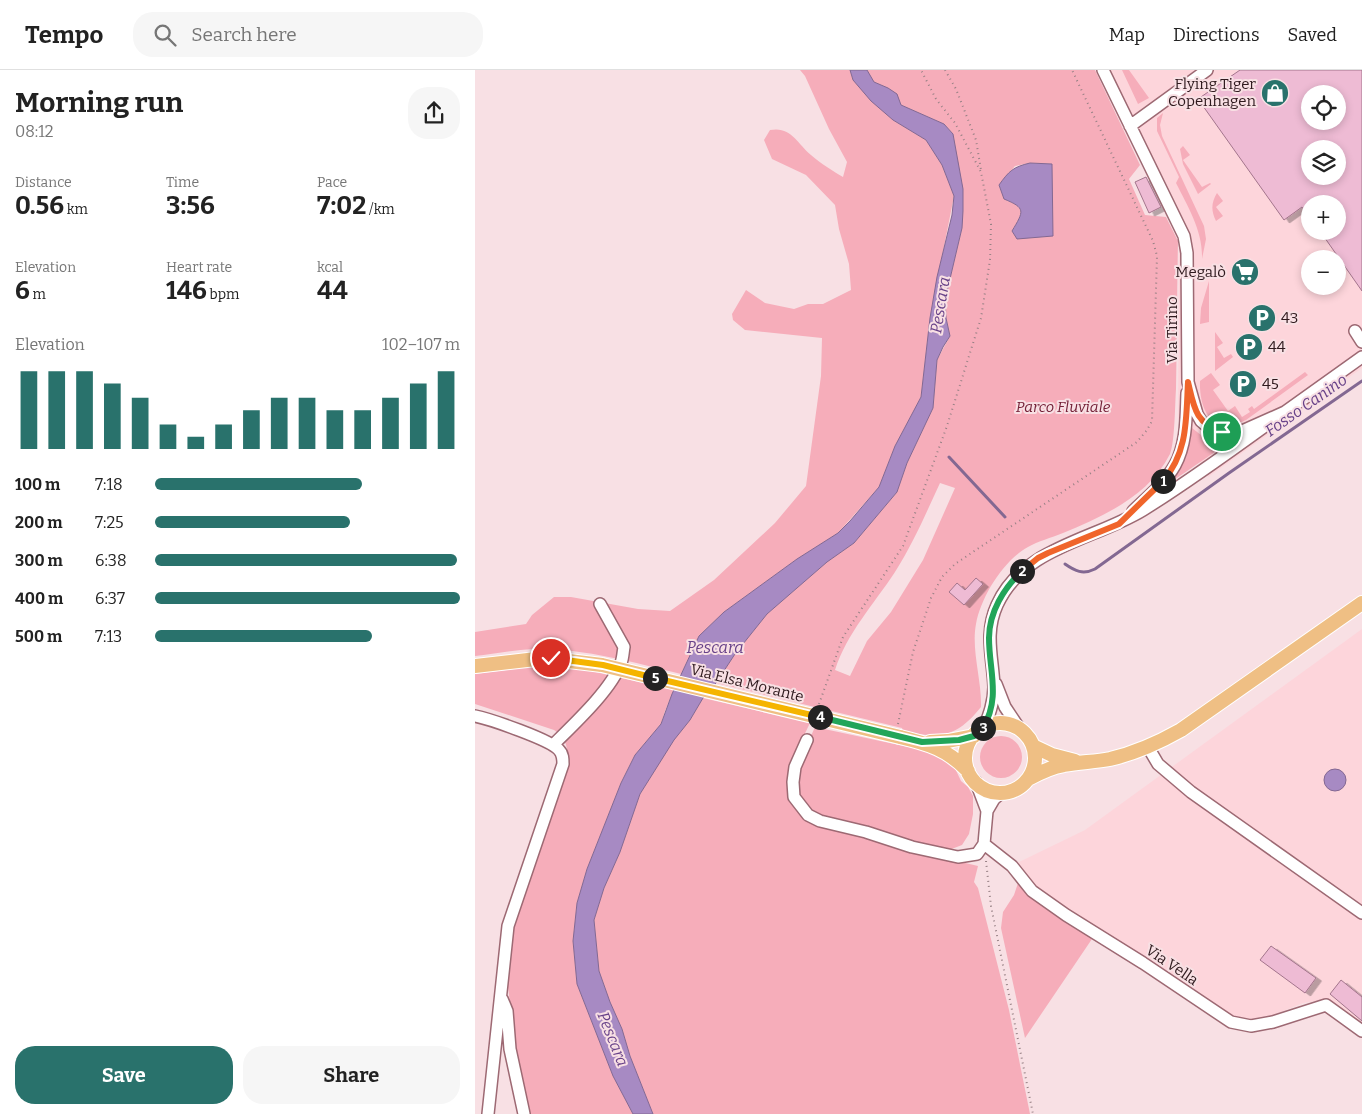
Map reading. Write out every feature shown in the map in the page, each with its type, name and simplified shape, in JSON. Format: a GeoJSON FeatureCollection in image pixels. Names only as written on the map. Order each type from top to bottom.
{"type":"FeatureCollection","features":[{"type":"Feature","properties":{"kind":"main road"},"geometry":{"type":"LineString","coordinates":[[1028,779],[1057,767],[1121,756],[1148,747],[1181,730],[1362,603]]}},
{"type":"Feature","properties":{"kind":"main road","name":"Via Elsa Morante"},"geometry":{"type":"LineString","coordinates":[[475,666],[551,658],[603,665],[899,731],[946,752],[972,777]]}},
{"type":"Feature","properties":{"kind":"main road"},"geometry":{"type":"LineString","coordinates":[[998,723],[1019,728],[1028,736],[1033,746],[1035,764],[1028,779],[1021,786],[1011,791],[1001,793],[987,790],[972,777],[966,755],[967,748],[979,732],[998,723]]}},
{"type":"Feature","properties":{"kind":"main road","name":"Via Elsa Morante"},"geometry":{"type":"LineString","coordinates":[[922,742],[948,741],[979,732]]}},
{"type":"Feature","properties":{"kind":"main road"},"geometry":{"type":"LineString","coordinates":[[1033,746],[1066,759],[1086,762]]}},
{"type":"Feature","properties":{"kind":"street","name":"Via Tirino"},"geometry":{"type":"LineString","coordinates":[[1103,70],[1184,236],[1187,252],[1188,382],[1195,408],[1201,421],[1208,427],[1222,432],[1240,432],[1285,412],[1361,356]]}},
{"type":"Feature","properties":{"kind":"street"},"geometry":{"type":"LineString","coordinates":[[1130,126],[1207,70]]}},
{"type":"Feature","properties":{"kind":"street"},"geometry":{"type":"LineString","coordinates":[[1355,332],[1362,342]]}},
{"type":"Feature","properties":{"kind":"street"},"geometry":{"type":"LineString","coordinates":[[1119,524],[1157,488],[1175,466],[1183,442],[1188,382]]}},
{"type":"Feature","properties":{"kind":"street"},"geometry":{"type":"LineString","coordinates":[[1019,728],[1001,699],[993,667],[989,639],[990,628],[1000,598],[1012,581],[1038,558],[1119,524],[1143,510],[1285,412]]}},
{"type":"Feature","properties":{"kind":"street"},"geometry":{"type":"LineString","coordinates":[[553,745],[575,724],[607,686],[621,663],[624,647],[600,604]]}},
{"type":"Feature","properties":{"kind":"street"},"geometry":{"type":"LineString","coordinates":[[979,732],[993,701],[993,667]]}},
{"type":"Feature","properties":{"kind":"street"},"geometry":{"type":"LineString","coordinates":[[475,716],[553,745],[560,751],[563,758],[563,764],[508,926],[489,1114]]}},
{"type":"Feature","properties":{"kind":"street"},"geometry":{"type":"LineString","coordinates":[[807,740],[795,767],[793,782],[794,797],[808,815],[820,821],[866,832],[912,847],[958,857],[977,854],[985,844],[987,811],[994,799],[1001,793]]}},
{"type":"Feature","properties":{"kind":"street"},"geometry":{"type":"LineString","coordinates":[[1148,747],[1158,764],[1191,792],[1362,913]]}},
{"type":"Feature","properties":{"kind":"street"},"geometry":{"type":"LineString","coordinates":[[972,777],[987,811]]}},
{"type":"Feature","properties":{"kind":"street","name":"Via Vella"},"geometry":{"type":"LineString","coordinates":[[985,844],[1012,866],[1032,891],[1231,1022],[1251,1026],[1273,1022],[1326,1005],[1362,1031]]}},
{"type":"Feature","properties":{"kind":"street"},"geometry":{"type":"LineString","coordinates":[[501,998],[507,1011],[510,1049],[524,1114]]}},
{"type":"Feature","properties":{"kind":"path"},"geometry":{"type":"LineString","coordinates":[[921,70],[936,99],[955,124],[981,172]]}},
{"type":"Feature","properties":{"kind":"path"},"geometry":{"type":"LineString","coordinates":[[818,708],[843,637],[903,546],[947,426],[981,318],[991,260],[991,224],[976,140],[956,89],[945,70]]}},
{"type":"Feature","properties":{"kind":"path"},"geometry":{"type":"LineString","coordinates":[[899,731],[913,652],[931,598],[942,577],[955,564],[1137,442],[1152,421],[1157,256],[1153,241],[1072,70]]}},
{"type":"Feature","properties":{"kind":"path"},"geometry":{"type":"LineString","coordinates":[[985,844],[991,906],[1033,1114]]}},
{"type":"Feature","properties":{"kind":"shaded area","name":"Megalò"},"geometry":{"type":"Polygon","coordinates":[[[1097,70],[1362,70],[1362,368],[1208,477],[1178,419],[1179,241],[1097,70]]]}},
{"type":"Feature","properties":{"kind":"shaded area"},"geometry":{"type":"Polygon","coordinates":[[[1362,629],[1362,1027],[1323,1000],[1303,1003],[1249,1023],[1228,1017],[1037,890],[1015,864],[1085,830],[1362,629]]]}},
{"type":"Feature","properties":{"kind":"green space"},"geometry":{"type":"Polygon","coordinates":[[[800,70],[850,70],[853,80],[893,120],[926,140],[942,165],[954,196],[930,318],[921,397],[895,446],[879,487],[838,533],[797,559],[724,612],[699,636],[681,674],[589,653],[552,649],[519,650],[475,656],[475,632],[526,624],[532,615],[554,597],[571,597],[638,609],[670,611],[714,580],[775,523],[806,486],[821,376],[822,338],[745,330],[733,320],[732,314],[746,290],[765,303],[794,309],[808,304],[823,304],[851,290],[849,264],[839,229],[835,205],[806,175],[772,159],[764,140],[770,130],[777,129],[789,133],[815,158],[843,177],[847,162],[829,129],[805,76],[800,70]]]}},
{"type":"Feature","properties":{"kind":"green space","name":"Parco Fluviale"},"geometry":{"type":"Polygon","coordinates":[[[867,70],[1095,70],[1140,165],[1129,179],[1145,215],[1166,217],[1178,241],[1176,389],[1174,432],[1170,454],[1150,482],[1124,503],[1094,519],[1028,547],[1002,570],[988,591],[976,624],[975,644],[981,707],[963,725],[947,734],[916,734],[903,731],[902,728],[716,683],[735,654],[767,614],[827,562],[854,543],[897,492],[907,463],[933,408],[937,360],[950,336],[945,300],[962,228],[953,134],[944,124],[901,105],[896,94],[888,88],[873,82],[867,70]],[[1030,163],[1015,166],[999,185],[1004,199],[1016,205],[1021,211],[1012,231],[1017,238],[1052,164],[1030,163]],[[940,483],[908,550],[846,644],[835,670],[850,676],[867,641],[891,612],[923,560],[955,488],[940,483]]]}},
{"type":"Feature","properties":{"kind":"green space"},"geometry":{"type":"Polygon","coordinates":[[[1122,70],[1129,70],[1149,98],[1138,104],[1122,70]]]}},
{"type":"Feature","properties":{"kind":"green space"},"geometry":{"type":"Polygon","coordinates":[[[1163,113],[1160,125],[1162,136],[1204,226],[1206,239],[1202,259],[1202,249],[1197,229],[1190,210],[1176,183],[1179,177],[1157,131],[1157,118],[1163,113]]]}},
{"type":"Feature","properties":{"kind":"green space"},"geometry":{"type":"Polygon","coordinates":[[[1183,146],[1190,155],[1183,160],[1202,187],[1211,184],[1198,194],[1183,164],[1180,149],[1183,146]]]}},
{"type":"Feature","properties":{"kind":"green space"},"geometry":{"type":"Polygon","coordinates":[[[1217,193],[1223,201],[1216,207],[1223,216],[1216,221],[1212,207],[1217,193]]]}},
{"type":"Feature","properties":{"kind":"green space"},"geometry":{"type":"Polygon","coordinates":[[[1209,281],[1209,322],[1200,324],[1201,308],[1209,281]]]}},
{"type":"Feature","properties":{"kind":"green space"},"geometry":{"type":"Polygon","coordinates":[[[1215,332],[1223,343],[1217,347],[1224,358],[1231,354],[1233,357],[1215,371],[1215,332]]]}},
{"type":"Feature","properties":{"kind":"green space"},"geometry":{"type":"Polygon","coordinates":[[[1305,372],[1308,375],[1246,420],[1224,425],[1216,423],[1205,411],[1200,392],[1200,381],[1211,373],[1220,385],[1213,390],[1228,411],[1235,406],[1242,417],[1250,412],[1248,409],[1252,406],[1254,409],[1305,372]]]}},
{"type":"Feature","properties":{"kind":"green space"},"geometry":{"type":"Polygon","coordinates":[[[1192,428],[1206,439],[1226,441],[1225,445],[1174,480],[1186,457],[1192,428]]]}},
{"type":"Feature","properties":{"kind":"green space"},"geometry":{"type":"Polygon","coordinates":[[[536,666],[569,666],[674,690],[661,724],[635,755],[621,783],[587,869],[577,903],[573,941],[577,984],[613,1076],[633,1114],[528,1114],[519,1075],[507,979],[513,923],[568,759],[568,754],[563,739],[554,730],[475,704],[475,674],[536,666]]]}},
{"type":"Feature","properties":{"kind":"green space"},"geometry":{"type":"Polygon","coordinates":[[[703,698],[810,723],[793,758],[787,776],[787,789],[791,803],[797,811],[810,821],[911,850],[978,866],[974,882],[978,888],[1009,1010],[1030,1114],[653,1114],[599,971],[594,920],[604,888],[620,852],[640,794],[673,740],[690,720],[703,698]]]}},
{"type":"Feature","properties":{"kind":"green space"},"geometry":{"type":"Polygon","coordinates":[[[815,727],[941,754],[953,764],[961,781],[968,787],[973,796],[973,814],[969,834],[962,845],[949,850],[937,849],[817,817],[807,809],[799,794],[797,784],[803,755],[815,727]]]}},
{"type":"Feature","properties":{"kind":"green space"},"geometry":{"type":"Polygon","coordinates":[[[997,736],[1005,736],[1016,742],[1022,757],[1016,772],[1005,778],[997,778],[986,772],[980,761],[980,753],[986,742],[997,736]]]}},
{"type":"Feature","properties":{"kind":"green space"},"geometry":{"type":"Polygon","coordinates":[[[1019,880],[1094,936],[1025,1038],[1001,928],[1003,912],[1014,895],[1019,880]]]}},
{"type":"Feature","properties":{"kind":"water","name":"Pescara"},"geometry":{"type":"Polygon","coordinates":[[[850,70],[867,70],[874,82],[897,94],[901,105],[944,124],[953,134],[963,189],[963,211],[962,228],[945,300],[950,336],[937,360],[933,408],[907,463],[897,492],[854,543],[827,562],[767,614],[703,698],[640,794],[620,852],[604,888],[594,920],[599,971],[653,1114],[633,1114],[613,1076],[577,984],[573,941],[577,903],[587,869],[621,783],[635,755],[661,724],[672,694],[699,636],[724,612],[797,559],[838,533],[850,521],[879,487],[895,446],[921,397],[930,318],[937,277],[952,215],[954,196],[942,165],[926,140],[893,120],[871,101],[853,80],[850,70]]]}},
{"type":"Feature","properties":{"kind":"water"},"geometry":{"type":"Polygon","coordinates":[[[1030,163],[1052,164],[1053,236],[1017,239],[1012,231],[1021,211],[1016,205],[1004,199],[999,185],[1012,170],[1030,163]]]}},
{"type":"Feature","properties":{"kind":"water"},"geometry":{"type":"Polygon","coordinates":[[[1335,769],[1343,772],[1346,780],[1343,788],[1335,791],[1327,788],[1324,780],[1327,772],[1335,769]]]}},
{"type":"Feature","properties":{"kind":"building"},"geometry":{"type":"Polygon","coordinates":[[[1240,70],[1362,70],[1362,291],[1346,268],[1346,250],[1333,250],[1326,240],[1346,240],[1346,195],[1301,195],[1301,208],[1284,220],[1198,99],[1240,70]]]}},
{"type":"Feature","properties":{"kind":"building"},"geometry":{"type":"Polygon","coordinates":[[[1146,177],[1161,207],[1149,213],[1135,182],[1146,177]]]}},
{"type":"Feature","properties":{"kind":"building"},"geometry":{"type":"Polygon","coordinates":[[[976,578],[983,584],[964,605],[949,592],[957,583],[965,590],[976,578]]]}},
{"type":"Feature","properties":{"kind":"building"},"geometry":{"type":"Polygon","coordinates":[[[1271,946],[1316,978],[1305,993],[1260,960],[1271,946]]]}},
{"type":"Feature","properties":{"kind":"building"},"geometry":{"type":"Polygon","coordinates":[[[1341,980],[1362,997],[1362,1021],[1330,994],[1341,980]]]}},
{"type":"Feature","properties":{"kind":"waterway","name":"Fosso Canino"},"geometry":{"type":"LineString","coordinates":[[1065,564],[1079,571],[1087,572],[1095,569],[1362,381]]}},
{"type":"Feature","properties":{"kind":"waterway","name":"Fosso Canino"},"geometry":{"type":"LineString","coordinates":[[949,457],[1005,517]]}},
{"type":"Feature","properties":{"kind":"place","name":"Flying Tiger Copenhagen"},"geometry":{"type":"Point","coordinates":[1275,93]}},
{"type":"Feature","properties":{"kind":"place","name":"Megalò"},"geometry":{"type":"Point","coordinates":[1245,272]}},
{"type":"Feature","properties":{"kind":"place","name":"43"},"geometry":{"type":"Point","coordinates":[1262,318]}},
{"type":"Feature","properties":{"kind":"place","name":"44"},"geometry":{"type":"Point","coordinates":[1249,347]}},
{"type":"Feature","properties":{"kind":"place","name":"45"},"geometry":{"type":"Point","coordinates":[1243,384]}},
{"type":"Feature","properties":{"kind":"route"},"geometry":{"type":"LineString","coordinates":[[551,658],[603,665],[922,742],[959,740],[974,736],[983,728],[993,701],[994,688],[989,639],[990,628],[996,607],[1006,589],[1020,573],[1038,558],[1119,524],[1157,488],[1175,466],[1181,450],[1185,426],[1188,382],[1195,408],[1201,421],[1208,427],[1222,432]]}}]}
